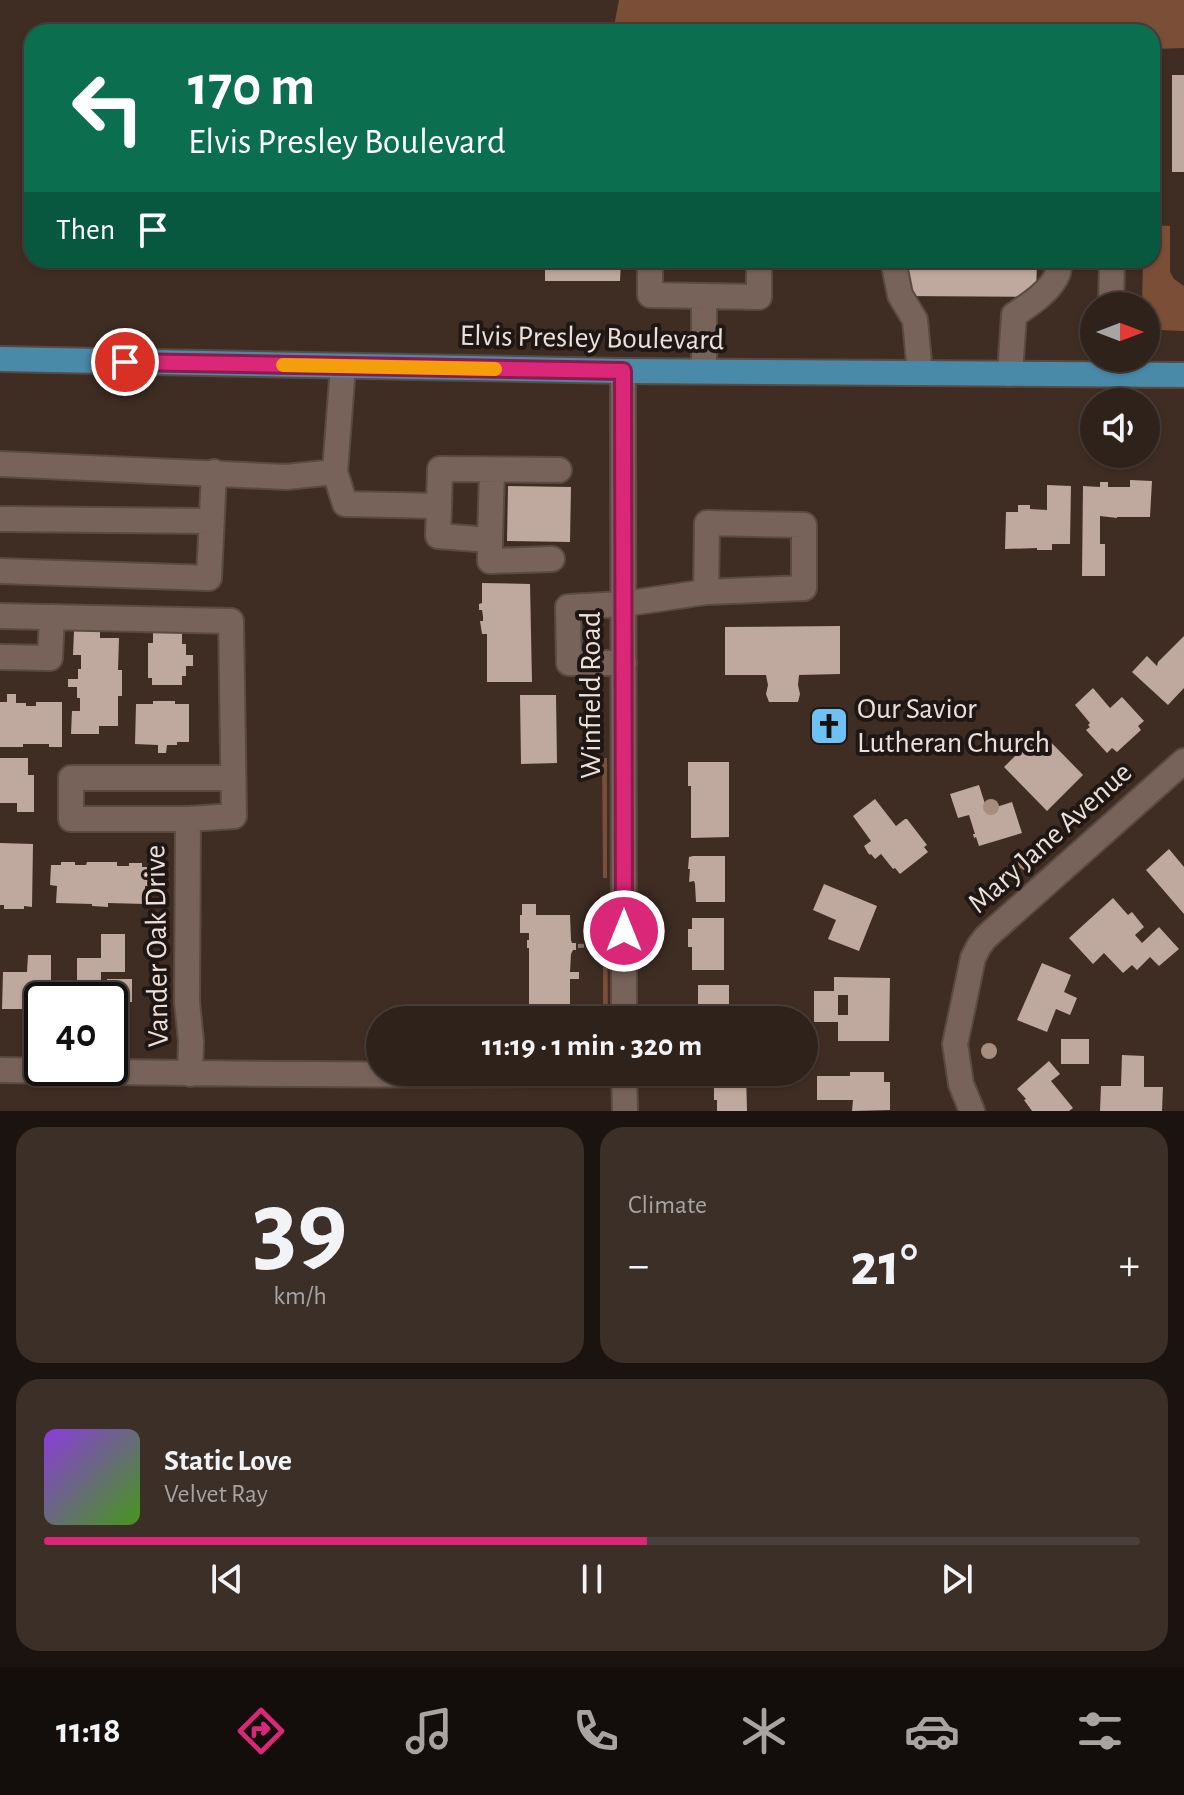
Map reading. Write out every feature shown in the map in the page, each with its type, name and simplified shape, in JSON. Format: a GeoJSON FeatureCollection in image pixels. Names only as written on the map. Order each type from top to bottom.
{"type":"FeatureCollection","features":[{"type":"Feature","properties":{"kind":"main road","name":"Elvis Presley Boulevard"},"geometry":{"type":"LineString","coordinates":[[0,359],[623,371],[1010,374],[1080,368]]}},
{"type":"Feature","properties":{"kind":"main road","name":"Elvis Presley Boulevard"},"geometry":{"type":"LineString","coordinates":[[1159,372],[1184,375]]}},
{"type":"Feature","properties":{"kind":"street"},"geometry":{"type":"LineString","coordinates":[[650,268],[650,295],[759,297],[759,268]]}},
{"type":"Feature","properties":{"kind":"street"},"geometry":{"type":"LineString","coordinates":[[895,268],[900,295],[915,320],[920,373]]}},
{"type":"Feature","properties":{"kind":"street"},"geometry":{"type":"LineString","coordinates":[[1010,374],[1014,315],[1030,305],[1050,285],[1058,268]]}},
{"type":"Feature","properties":{"kind":"street"},"geometry":{"type":"LineString","coordinates":[[1111,292],[1112,268]]}},
{"type":"Feature","properties":{"kind":"street"},"geometry":{"type":"LineString","coordinates":[[704,296],[704,371]]}},
{"type":"Feature","properties":{"kind":"street"},"geometry":{"type":"LineString","coordinates":[[343,366],[335,472],[345,504],[439,506]]}},
{"type":"Feature","properties":{"kind":"street","name":"Winfield Road"},"geometry":{"type":"LineString","coordinates":[[623,371],[624,1006]]}},
{"type":"Feature","properties":{"kind":"street"},"geometry":{"type":"LineString","coordinates":[[0,464],[286,477],[335,472]]}},
{"type":"Feature","properties":{"kind":"street"},"geometry":{"type":"LineString","coordinates":[[490,540],[438,536],[440,469],[559,470]]}},
{"type":"Feature","properties":{"kind":"street"},"geometry":{"type":"LineString","coordinates":[[492,470],[490,561],[552,559]]}},
{"type":"Feature","properties":{"kind":"street"},"geometry":{"type":"LineString","coordinates":[[0,571],[209,578],[214,472]]}},
{"type":"Feature","properties":{"kind":"street"},"geometry":{"type":"LineString","coordinates":[[0,519],[211,521]]}},
{"type":"Feature","properties":{"kind":"street"},"geometry":{"type":"LineString","coordinates":[[624,663],[569,663],[568,607],[623,604],[706,592],[804,588],[804,525],[707,523],[706,592]]}},
{"type":"Feature","properties":{"kind":"street"},"geometry":{"type":"LineString","coordinates":[[0,616],[52,617],[50,658],[0,657]]}},
{"type":"Feature","properties":{"kind":"street","name":"Vander Oak Drive"},"geometry":{"type":"LineString","coordinates":[[52,617],[231,621],[234,816],[188,819],[187,1002],[190,1074]]}},
{"type":"Feature","properties":{"kind":"street","name":"Mary Jane Avenue"},"geometry":{"type":"LineString","coordinates":[[972,1111],[961,1084],[955,1044],[973,958],[979,946],[1184,761]]}},
{"type":"Feature","properties":{"kind":"street"},"geometry":{"type":"LineString","coordinates":[[188,819],[71,819],[71,778],[233,778]]}},
{"type":"Feature","properties":{"kind":"street"},"geometry":{"type":"LineString","coordinates":[[0,1070],[366,1075]]}},
{"type":"Feature","properties":{"kind":"street"},"geometry":{"type":"LineString","coordinates":[[624,1086],[625,1111]]}},
{"type":"Feature","properties":{"kind":"path"},"geometry":{"type":"LineString","coordinates":[[578,946],[600,945]]}},
{"type":"Feature","properties":{"kind":"shaded area"},"geometry":{"type":"Polygon","coordinates":[[[619,0],[1184,0],[1184,48],[1160,49],[1160,24],[614,24],[619,0]]]}},
{"type":"Feature","properties":{"kind":"shaded area"},"geometry":{"type":"Polygon","coordinates":[[[1160,225],[1170,226],[1170,272],[1184,286],[1184,331],[1160,330],[1160,292],[1142,292],[1143,268],[1160,268],[1160,225]]]}},
{"type":"Feature","properties":{"kind":"shaded area"},"geometry":{"type":"Polygon","coordinates":[[[602,758],[607,758],[607,878],[603,878],[602,758]]]}},
{"type":"Feature","properties":{"kind":"shaded area"},"geometry":{"type":"Polygon","coordinates":[[[603,898],[607,898],[608,1006],[603,1006],[603,898]]]}},
{"type":"Feature","properties":{"kind":"building"},"geometry":{"type":"Polygon","coordinates":[[[1172,75],[1184,75],[1184,172],[1172,172],[1172,75]]]}},
{"type":"Feature","properties":{"kind":"building"},"geometry":{"type":"Polygon","coordinates":[[[545,268],[621,268],[620,281],[545,281],[545,268]]]}},
{"type":"Feature","properties":{"kind":"building"},"geometry":{"type":"Polygon","coordinates":[[[905,268],[1037,268],[1036,297],[904,296],[905,268]]]}},
{"type":"Feature","properties":{"kind":"building"},"geometry":{"type":"Polygon","coordinates":[[[1130,480],[1152,481],[1150,517],[1100,516],[1100,544],[1105,544],[1105,576],[1082,576],[1083,486],[1100,487],[1100,482],[1108,482],[1108,487],[1130,487],[1130,480]]]}},
{"type":"Feature","properties":{"kind":"building"},"geometry":{"type":"Polygon","coordinates":[[[1047,485],[1071,486],[1070,544],[1052,544],[1052,550],[1005,549],[1006,512],[1018,512],[1018,505],[1047,510],[1047,485]]]}},
{"type":"Feature","properties":{"kind":"building"},"geometry":{"type":"Polygon","coordinates":[[[508,486],[571,487],[570,542],[507,541],[508,486]]]}},
{"type":"Feature","properties":{"kind":"building"},"geometry":{"type":"Polygon","coordinates":[[[482,583],[530,584],[532,682],[487,682],[487,634],[482,634],[480,621],[483,621],[483,616],[482,610],[479,610],[482,583]]]}},
{"type":"Feature","properties":{"kind":"building"},"geometry":{"type":"Polygon","coordinates":[[[840,626],[840,674],[799,675],[798,702],[769,702],[766,675],[725,675],[725,627],[840,626]]]}},
{"type":"Feature","properties":{"kind":"building"},"geometry":{"type":"Polygon","coordinates":[[[74,631],[100,631],[100,638],[119,638],[118,670],[122,670],[122,696],[118,696],[118,726],[99,726],[99,734],[71,734],[72,711],[80,711],[77,687],[68,687],[68,679],[78,679],[78,669],[81,669],[81,655],[73,655],[74,631]]]}},
{"type":"Feature","properties":{"kind":"building"},"geometry":{"type":"Polygon","coordinates":[[[153,632],[182,632],[182,644],[186,644],[186,655],[193,655],[193,666],[186,666],[182,685],[152,685],[152,678],[148,678],[148,643],[153,643],[153,632]]]}},
{"type":"Feature","properties":{"kind":"building"},"geometry":{"type":"Polygon","coordinates":[[[1184,636],[1184,688],[1168,705],[1132,672],[1147,656],[1157,666],[1184,636]]]}},
{"type":"Feature","properties":{"kind":"building"},"geometry":{"type":"Polygon","coordinates":[[[1093,688],[1110,708],[1122,697],[1144,721],[1138,726],[1141,730],[1117,752],[1112,748],[1107,753],[1086,730],[1090,723],[1075,705],[1093,688]]]}},
{"type":"Feature","properties":{"kind":"building"},"geometry":{"type":"Polygon","coordinates":[[[7,694],[16,694],[16,703],[26,703],[26,706],[36,706],[36,702],[62,702],[62,747],[23,744],[23,747],[0,747],[0,702],[7,702],[7,694]]]}},
{"type":"Feature","properties":{"kind":"building"},"geometry":{"type":"Polygon","coordinates":[[[520,695],[556,695],[557,763],[521,764],[520,695]]]}},
{"type":"Feature","properties":{"kind":"building"},"geometry":{"type":"Polygon","coordinates":[[[153,701],[189,704],[189,742],[167,745],[166,753],[158,753],[158,745],[135,744],[136,704],[153,704],[153,701]]]}},
{"type":"Feature","properties":{"kind":"building"},"geometry":{"type":"Polygon","coordinates":[[[1040,731],[1083,775],[1047,811],[1004,767],[1040,731]]]}},
{"type":"Feature","properties":{"kind":"building"},"geometry":{"type":"Polygon","coordinates":[[[0,758],[28,758],[28,775],[34,775],[34,812],[17,812],[17,803],[0,803],[0,758]]]}},
{"type":"Feature","properties":{"kind":"building"},"geometry":{"type":"Polygon","coordinates":[[[688,762],[729,762],[729,837],[691,838],[688,762]]]}},
{"type":"Feature","properties":{"kind":"building"},"geometry":{"type":"Polygon","coordinates":[[[979,785],[987,810],[1012,802],[1022,833],[979,846],[969,815],[958,818],[950,794],[979,785]]]}},
{"type":"Feature","properties":{"kind":"building"},"geometry":{"type":"Polygon","coordinates":[[[875,799],[896,826],[907,819],[927,845],[924,847],[928,852],[900,874],[881,854],[875,859],[868,853],[864,846],[871,841],[853,816],[875,799]]]}},
{"type":"Feature","properties":{"kind":"building"},"geometry":{"type":"Polygon","coordinates":[[[0,843],[33,844],[32,907],[4,909],[4,905],[0,905],[0,843]]]}},
{"type":"Feature","properties":{"kind":"building"},"geometry":{"type":"Polygon","coordinates":[[[1169,849],[1184,867],[1184,914],[1146,870],[1169,849]]]}},
{"type":"Feature","properties":{"kind":"building"},"geometry":{"type":"Polygon","coordinates":[[[725,856],[725,902],[696,902],[695,884],[694,881],[689,882],[688,869],[689,857],[725,856]]]}},
{"type":"Feature","properties":{"kind":"building"},"geometry":{"type":"Polygon","coordinates":[[[61,862],[86,865],[87,862],[117,862],[117,866],[142,863],[142,867],[153,867],[153,886],[145,886],[145,904],[108,903],[108,907],[56,903],[57,886],[50,885],[51,865],[61,865],[61,862]]]}},
{"type":"Feature","properties":{"kind":"building"},"geometry":{"type":"Polygon","coordinates":[[[824,884],[877,906],[859,951],[828,939],[836,920],[813,910],[824,884]]]}},
{"type":"Feature","properties":{"kind":"building"},"geometry":{"type":"Polygon","coordinates":[[[1113,898],[1128,915],[1132,912],[1144,927],[1135,935],[1142,943],[1159,927],[1179,949],[1159,966],[1150,957],[1137,970],[1132,965],[1123,973],[1104,953],[1093,964],[1069,938],[1113,898]]]}},
{"type":"Feature","properties":{"kind":"building"},"geometry":{"type":"Polygon","coordinates":[[[522,904],[536,904],[536,915],[570,915],[571,940],[576,943],[576,950],[571,954],[570,972],[579,972],[579,979],[570,979],[570,1006],[529,1006],[529,933],[520,933],[522,904]]]}},
{"type":"Feature","properties":{"kind":"building"},"geometry":{"type":"Polygon","coordinates":[[[692,918],[724,918],[724,970],[692,970],[688,929],[692,929],[692,918]]]}},
{"type":"Feature","properties":{"kind":"building"},"geometry":{"type":"Polygon","coordinates":[[[101,934],[125,934],[125,972],[101,972],[101,982],[77,982],[77,958],[101,958],[101,934]]]}},
{"type":"Feature","properties":{"kind":"building"},"geometry":{"type":"Polygon","coordinates":[[[28,955],[51,955],[51,982],[24,982],[24,1009],[2,1009],[3,972],[27,972],[28,955]]]}},
{"type":"Feature","properties":{"kind":"building"},"geometry":{"type":"Polygon","coordinates":[[[1042,963],[1071,975],[1064,992],[1077,998],[1070,1015],[1056,1009],[1047,1032],[1017,1020],[1042,963]]]}},
{"type":"Feature","properties":{"kind":"building"},"geometry":{"type":"Polygon","coordinates":[[[834,977],[890,978],[889,1041],[838,1041],[838,1022],[818,1022],[814,991],[834,991],[834,977]],[[838,995],[838,1015],[848,1015],[848,995],[838,995]]]}},
{"type":"Feature","properties":{"kind":"building"},"geometry":{"type":"Polygon","coordinates":[[[107,979],[132,979],[132,1002],[128,1002],[128,982],[107,982],[107,979]]]}},
{"type":"Feature","properties":{"kind":"building"},"geometry":{"type":"Polygon","coordinates":[[[698,985],[729,985],[729,1006],[698,1006],[698,985]]]}},
{"type":"Feature","properties":{"kind":"building"},"geometry":{"type":"Polygon","coordinates":[[[1061,1039],[1089,1039],[1089,1064],[1061,1064],[1061,1039]]]}},
{"type":"Feature","properties":{"kind":"building"},"geometry":{"type":"Polygon","coordinates":[[[1122,1055],[1144,1056],[1144,1087],[1163,1087],[1162,1111],[1100,1111],[1101,1086],[1121,1086],[1122,1055]]]}},
{"type":"Feature","properties":{"kind":"building"},"geometry":{"type":"Polygon","coordinates":[[[1049,1061],[1060,1074],[1051,1081],[1073,1108],[1069,1111],[1032,1111],[1017,1089],[1049,1061]]]}},
{"type":"Feature","properties":{"kind":"building"},"geometry":{"type":"Polygon","coordinates":[[[850,1072],[884,1072],[884,1082],[890,1082],[890,1110],[852,1111],[853,1100],[817,1100],[818,1076],[850,1076],[850,1072]]]}},
{"type":"Feature","properties":{"kind":"building"},"geometry":{"type":"Polygon","coordinates":[[[714,1086],[746,1086],[747,1111],[717,1111],[717,1100],[714,1100],[714,1086]]]}},
{"type":"Feature","properties":{"kind":"slow traffic"},"geometry":{"type":"LineString","coordinates":[[283,365],[495,369]]}},
{"type":"Feature","properties":{"kind":"place","name":"Our Savior Lutheran Church"},"geometry":{"type":"Point","coordinates":[829,726]}},
{"type":"Feature","properties":{"kind":"route"},"geometry":{"type":"LineString","coordinates":[[125,362],[623,371],[624,931]]}}]}
